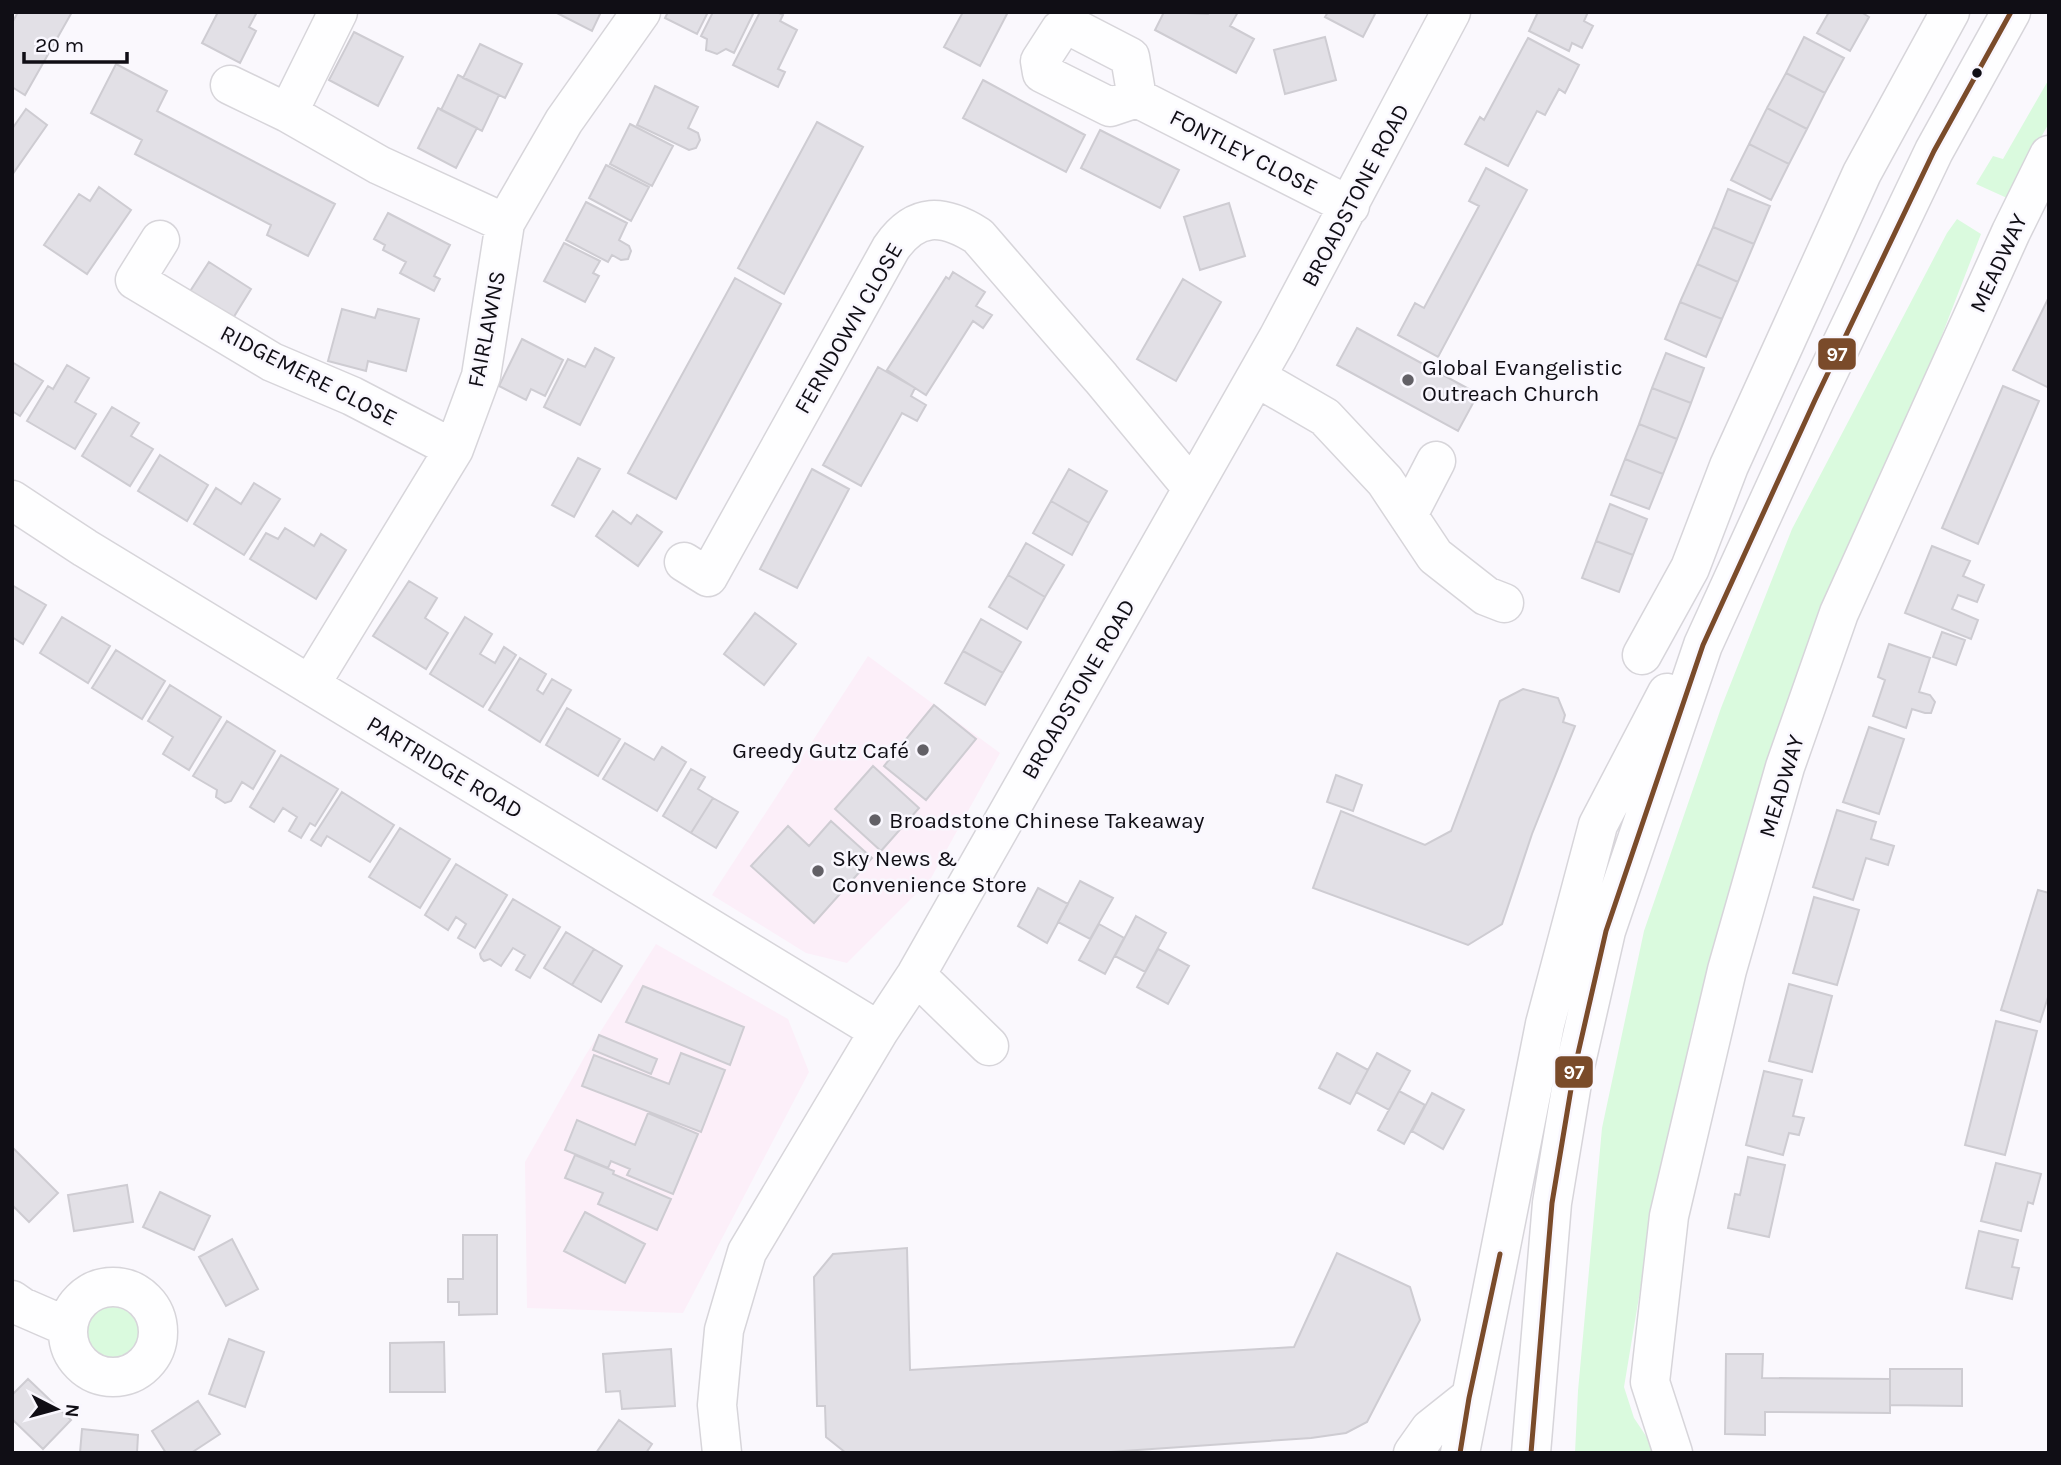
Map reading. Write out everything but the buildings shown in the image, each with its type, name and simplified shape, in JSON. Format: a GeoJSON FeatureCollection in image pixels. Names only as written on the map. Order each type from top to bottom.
{"type":"FeatureCollection","features":[{"type":"Feature","properties":{"kind":"street"},"geometry":{"type":"LineString","coordinates":[[288,113],[338,12]]}},
{"type":"Feature","properties":{"kind":"street","name":"FAIRLAWNS"},"geometry":{"type":"LineString","coordinates":[[310,685],[454,449],[481,376],[505,223],[564,121],[641,12]]}},
{"type":"Feature","properties":{"kind":"street","name":"BROADSTONE ROAD"},"geometry":{"type":"LineString","coordinates":[[722,1453],[717,1405],[723,1330],[747,1252],[879,1031],[916,975],[1256,377],[1350,206],[1451,12]]}},
{"type":"Feature","properties":{"kind":"street"},"geometry":{"type":"LineString","coordinates":[[1642,655],[1690,568],[1729,466],[1862,173],[1950,12]]}},
{"type":"Feature","properties":{"kind":"street"},"geometry":{"type":"LineString","coordinates":[[1531,1453],[1552,1203],[1574,1071],[1606,931],[1703,645],[1934,151],[2011,19]]}},
{"type":"Feature","properties":{"kind":"street"},"geometry":{"type":"LineString","coordinates":[[230,85],[288,113],[379,165],[505,223]]}},
{"type":"Feature","properties":{"kind":"street","name":"FONTLEY CLOSE"},"geometry":{"type":"LineString","coordinates":[[1138,98],[1350,206]]}},
{"type":"Feature","properties":{"kind":"street","name":"MEADWAY"},"geometry":{"type":"LineString","coordinates":[[1673,1453],[1650,1382],[1668,1216],[1727,970],[1781,779],[1839,613],[2011,232],[2049,155]]}},
{"type":"Feature","properties":{"kind":"street","name":"FERNDOWN CLOSE"},"geometry":{"type":"LineString","coordinates":[[684,562],[708,577],[891,248],[902,233],[925,221],[941,220],[959,224],[978,236],[1101,377],[1192,488]]}},
{"type":"Feature","properties":{"kind":"street","name":"RIDGEMERE CLOSE"},"geometry":{"type":"LineString","coordinates":[[160,240],[135,280],[272,362],[352,396],[454,449]]}},
{"type":"Feature","properties":{"kind":"street"},"geometry":{"type":"LineString","coordinates":[[1256,377],[1325,417],[1385,481],[1435,556],[1486,596],[1504,603]]}},
{"type":"Feature","properties":{"kind":"street"},"geometry":{"type":"LineString","coordinates":[[1408,515],[1436,461]]}},
{"type":"Feature","properties":{"kind":"street","name":"PARTRIDGE ROAD"},"geometry":{"type":"LineString","coordinates":[[12,500],[85,548],[879,1031]]}},
{"type":"Feature","properties":{"kind":"street"},"geometry":{"type":"LineString","coordinates":[[1690,568],[1723,602]]}},
{"type":"Feature","properties":{"kind":"street"},"geometry":{"type":"LineString","coordinates":[[1460,1453],[1545,1024],[1598,825],[1661,701],[1703,645]]}},
{"type":"Feature","properties":{"kind":"street"},"geometry":{"type":"LineString","coordinates":[[916,975],[989,1046]]}},
{"type":"Feature","properties":{"kind":"street"},"geometry":{"type":"LineString","coordinates":[[12,1300],[68,1327]]}},
{"type":"Feature","properties":{"kind":"street"},"geometry":{"type":"LineString","coordinates":[[1413,1453],[1430,1429],[1469,1398]]}},
{"type":"Feature","properties":{"kind":"shaded area"},"geometry":{"type":"Polygon","coordinates":[[[868,656],[1000,753],[930,880],[847,963],[806,953],[712,895],[868,656]]]}},
{"type":"Feature","properties":{"kind":"shaded area"},"geometry":{"type":"Polygon","coordinates":[[[656,944],[788,1019],[809,1072],[683,1313],[527,1308],[525,1162],[585,1056],[656,944]]]}},
{"type":"Feature","properties":{"kind":"green space"},"geometry":{"type":"Polygon","coordinates":[[[2049,79],[2049,123],[2007,198],[1976,184],[1993,156],[2003,159],[2049,79]]]}},
{"type":"Feature","properties":{"kind":"green space"},"geometry":{"type":"Polygon","coordinates":[[[1957,219],[1981,234],[1753,825],[1693,1025],[1653,1213],[1624,1387],[1634,1418],[1650,1442],[1653,1453],[1575,1453],[1578,1391],[1602,1128],[1644,931],[1721,708],[1792,529],[1947,233],[1957,219]]]}},
{"type":"Feature","properties":{"kind":"green space"},"geometry":{"type":"Polygon","coordinates":[[[106,1307],[118,1307],[133,1315],[141,1330],[141,1342],[133,1357],[118,1365],[106,1365],[91,1357],[83,1342],[83,1330],[91,1315],[106,1307]]]}},
{"type":"Feature","properties":{"kind":"transit line","name":"97"},"geometry":{"type":"LineString","coordinates":[[1531,1453],[1552,1203],[1574,1071],[1606,931],[1703,645],[1815,400],[1934,151],[2011,12]]}},
{"type":"Feature","properties":{"kind":"transit line","name":"97"},"geometry":{"type":"LineString","coordinates":[[1460,1453],[1500,1254]]}},
{"type":"Feature","properties":{"kind":"place","name":"Global Evangelistic Outreach Church"},"geometry":{"type":"Point","coordinates":[1408,380]}},
{"type":"Feature","properties":{"kind":"place","name":"Greedy Gutz Café"},"geometry":{"type":"Point","coordinates":[923,750]}},
{"type":"Feature","properties":{"kind":"place","name":"Broadstone Chinese Takeaway"},"geometry":{"type":"Point","coordinates":[875,820]}},
{"type":"Feature","properties":{"kind":"place","name":"Sky News & Convenience Store"},"geometry":{"type":"Point","coordinates":[818,871]}}]}
